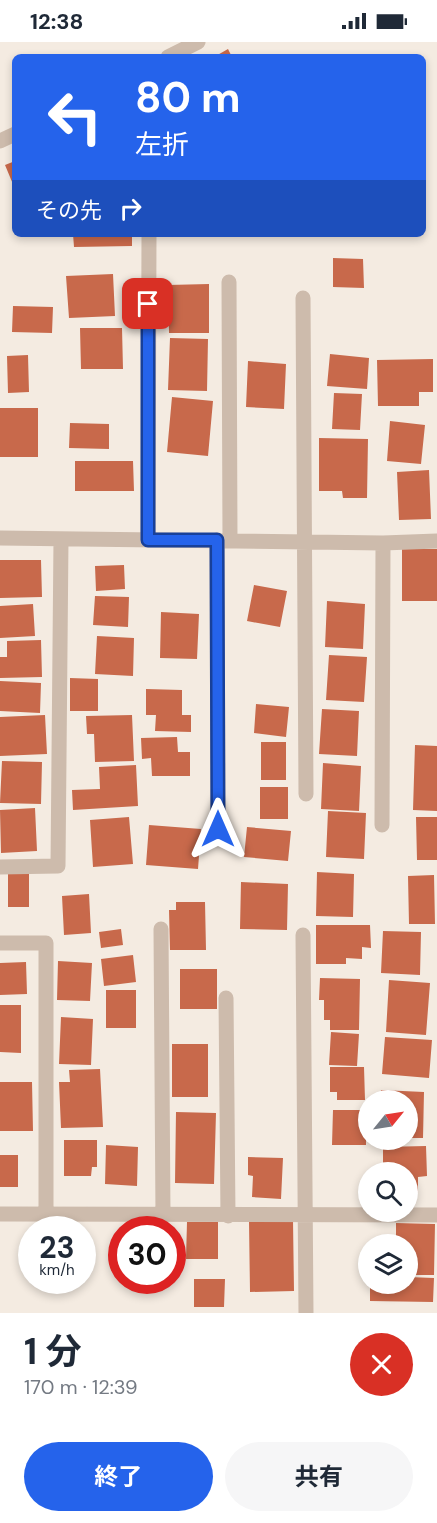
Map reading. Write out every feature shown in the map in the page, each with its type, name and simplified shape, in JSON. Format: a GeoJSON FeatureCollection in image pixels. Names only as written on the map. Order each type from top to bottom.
{"type":"FeatureCollection","features":[{"type":"Feature","properties":{"kind":"street"},"geometry":{"type":"LineString","coordinates":[[174,54],[198,42]]}},
{"type":"Feature","properties":{"kind":"street"},"geometry":{"type":"LineString","coordinates":[[148,540],[149,237]]}},
{"type":"Feature","properties":{"kind":"street"},"geometry":{"type":"LineString","coordinates":[[218,829],[229,282]]}},
{"type":"Feature","properties":{"kind":"street"},"geometry":{"type":"LineString","coordinates":[[303,298],[306,794]]}},
{"type":"Feature","properties":{"kind":"street"},"geometry":{"type":"LineString","coordinates":[[0,538],[384,543],[437,541]]}},
{"type":"Feature","properties":{"kind":"street"},"geometry":{"type":"LineString","coordinates":[[0,867],[58,866],[61,539]]}},
{"type":"Feature","properties":{"kind":"street"},"geometry":{"type":"LineString","coordinates":[[382,825],[384,543]]}},
{"type":"Feature","properties":{"kind":"street"},"geometry":{"type":"LineString","coordinates":[[0,1214],[163,1216],[162,929]]}},
{"type":"Feature","properties":{"kind":"street"},"geometry":{"type":"LineString","coordinates":[[303,935],[306,1313]]}},
{"type":"Feature","properties":{"kind":"street"},"geometry":{"type":"LineString","coordinates":[[0,943],[46,944],[46,1214]]}},
{"type":"Feature","properties":{"kind":"street"},"geometry":{"type":"LineString","coordinates":[[226,998],[228,1216]]}},
{"type":"Feature","properties":{"kind":"street"},"geometry":{"type":"LineString","coordinates":[[186,1216],[290,1213],[305,1216],[437,1215]]}},
{"type":"Feature","properties":{"kind":"building"},"geometry":{"type":"Polygon","coordinates":[[[228,49],[230,54],[219,54],[228,49]]]}},
{"type":"Feature","properties":{"kind":"building"},"geometry":{"type":"Polygon","coordinates":[[[12,162],[12,182],[5,165],[12,162]]]}},
{"type":"Feature","properties":{"kind":"building"},"geometry":{"type":"Polygon","coordinates":[[[73,237],[132,237],[132,246],[74,247],[73,237]]]}},
{"type":"Feature","properties":{"kind":"building"},"geometry":{"type":"Polygon","coordinates":[[[333,258],[363,259],[364,288],[333,287],[333,258]]]}},
{"type":"Feature","properties":{"kind":"building"},"geometry":{"type":"Polygon","coordinates":[[[113,274],[115,316],[69,318],[66,276],[113,274]]]}},
{"type":"Feature","properties":{"kind":"building"},"geometry":{"type":"Polygon","coordinates":[[[209,284],[209,333],[169,333],[168,285],[209,284]]]}},
{"type":"Feature","properties":{"kind":"building"},"geometry":{"type":"Polygon","coordinates":[[[13,306],[53,307],[52,333],[12,332],[13,306]]]}},
{"type":"Feature","properties":{"kind":"building"},"geometry":{"type":"Polygon","coordinates":[[[80,328],[122,328],[123,369],[81,369],[80,328]]]}},
{"type":"Feature","properties":{"kind":"building"},"geometry":{"type":"Polygon","coordinates":[[[170,338],[208,339],[207,391],[168,390],[170,338]]]}},
{"type":"Feature","properties":{"kind":"building"},"geometry":{"type":"Polygon","coordinates":[[[330,354],[369,358],[367,389],[327,386],[330,354]]]}},
{"type":"Feature","properties":{"kind":"building"},"geometry":{"type":"Polygon","coordinates":[[[28,355],[29,392],[8,393],[7,356],[28,355]]]}},
{"type":"Feature","properties":{"kind":"building"},"geometry":{"type":"Polygon","coordinates":[[[433,359],[433,392],[419,392],[419,406],[378,406],[377,360],[433,359]]]}},
{"type":"Feature","properties":{"kind":"building"},"geometry":{"type":"Polygon","coordinates":[[[248,361],[286,364],[284,409],[246,407],[248,361]]]}},
{"type":"Feature","properties":{"kind":"building"},"geometry":{"type":"Polygon","coordinates":[[[334,393],[362,394],[360,430],[332,429],[334,393]]]}},
{"type":"Feature","properties":{"kind":"building"},"geometry":{"type":"Polygon","coordinates":[[[172,397],[213,401],[208,456],[167,452],[172,397]]]}},
{"type":"Feature","properties":{"kind":"building"},"geometry":{"type":"Polygon","coordinates":[[[0,408],[38,408],[38,457],[0,457],[0,408]]]}},
{"type":"Feature","properties":{"kind":"building"},"geometry":{"type":"Polygon","coordinates":[[[390,421],[425,425],[421,464],[387,461],[390,421]]]}},
{"type":"Feature","properties":{"kind":"building"},"geometry":{"type":"Polygon","coordinates":[[[70,423],[109,424],[109,449],[69,448],[70,423]]]}},
{"type":"Feature","properties":{"kind":"building"},"geometry":{"type":"Polygon","coordinates":[[[319,438],[368,439],[367,498],[343,498],[342,491],[319,491],[319,438]]]}},
{"type":"Feature","properties":{"kind":"building"},"geometry":{"type":"Polygon","coordinates":[[[75,461],[133,461],[134,491],[75,491],[75,461]]]}},
{"type":"Feature","properties":{"kind":"building"},"geometry":{"type":"Polygon","coordinates":[[[429,470],[431,519],[399,520],[397,472],[429,470]]]}},
{"type":"Feature","properties":{"kind":"building"},"geometry":{"type":"Polygon","coordinates":[[[402,549],[437,549],[437,601],[402,601],[402,549]]]}},
{"type":"Feature","properties":{"kind":"building"},"geometry":{"type":"Polygon","coordinates":[[[0,560],[41,560],[42,597],[0,598],[0,560]]]}},
{"type":"Feature","properties":{"kind":"building"},"geometry":{"type":"Polygon","coordinates":[[[124,565],[125,589],[96,591],[95,566],[124,565]]]}},
{"type":"Feature","properties":{"kind":"building"},"geometry":{"type":"Polygon","coordinates":[[[254,585],[287,591],[280,627],[247,621],[254,585]]]}},
{"type":"Feature","properties":{"kind":"building"},"geometry":{"type":"Polygon","coordinates":[[[95,596],[129,597],[128,627],[93,625],[95,596]]]}},
{"type":"Feature","properties":{"kind":"building"},"geometry":{"type":"Polygon","coordinates":[[[327,601],[365,604],[363,649],[325,647],[327,601]]]}},
{"type":"Feature","properties":{"kind":"building"},"geometry":{"type":"Polygon","coordinates":[[[33,604],[35,636],[0,638],[0,606],[33,604]]]}},
{"type":"Feature","properties":{"kind":"building"},"geometry":{"type":"Polygon","coordinates":[[[161,612],[199,614],[197,659],[160,658],[161,612]]]}},
{"type":"Feature","properties":{"kind":"building"},"geometry":{"type":"Polygon","coordinates":[[[97,636],[134,638],[133,676],[95,674],[97,636]]]}},
{"type":"Feature","properties":{"kind":"building"},"geometry":{"type":"Polygon","coordinates":[[[41,640],[42,677],[0,678],[0,657],[7,657],[7,641],[41,640]]]}},
{"type":"Feature","properties":{"kind":"building"},"geometry":{"type":"Polygon","coordinates":[[[329,655],[367,657],[364,702],[326,700],[329,655]]]}},
{"type":"Feature","properties":{"kind":"building"},"geometry":{"type":"Polygon","coordinates":[[[70,678],[98,679],[98,711],[70,711],[70,678]]]}},
{"type":"Feature","properties":{"kind":"building"},"geometry":{"type":"Polygon","coordinates":[[[0,681],[41,683],[40,713],[0,711],[0,681]]]}},
{"type":"Feature","properties":{"kind":"building"},"geometry":{"type":"Polygon","coordinates":[[[146,689],[182,690],[182,715],[191,715],[191,732],[155,731],[156,715],[146,715],[146,689]]]}},
{"type":"Feature","properties":{"kind":"building"},"geometry":{"type":"Polygon","coordinates":[[[256,704],[289,707],[286,737],[254,733],[256,704]]]}},
{"type":"Feature","properties":{"kind":"building"},"geometry":{"type":"Polygon","coordinates":[[[322,709],[359,711],[357,756],[319,754],[322,709]]]}},
{"type":"Feature","properties":{"kind":"building"},"geometry":{"type":"Polygon","coordinates":[[[45,715],[47,754],[0,756],[0,717],[45,715]]]}},
{"type":"Feature","properties":{"kind":"building"},"geometry":{"type":"Polygon","coordinates":[[[132,715],[134,761],[95,762],[94,734],[87,734],[86,716],[132,715]]]}},
{"type":"Feature","properties":{"kind":"building"},"geometry":{"type":"Polygon","coordinates":[[[177,737],[178,752],[190,752],[190,776],[152,776],[151,758],[142,759],[141,738],[177,737]]]}},
{"type":"Feature","properties":{"kind":"building"},"geometry":{"type":"Polygon","coordinates":[[[261,742],[286,742],[286,780],[261,780],[261,742]]]}},
{"type":"Feature","properties":{"kind":"building"},"geometry":{"type":"Polygon","coordinates":[[[415,745],[437,746],[437,811],[413,810],[415,745]]]}},
{"type":"Feature","properties":{"kind":"building"},"geometry":{"type":"Polygon","coordinates":[[[2,761],[42,762],[41,804],[0,803],[2,761]]]}},
{"type":"Feature","properties":{"kind":"building"},"geometry":{"type":"Polygon","coordinates":[[[323,763],[361,766],[359,811],[321,809],[323,763]]]}},
{"type":"Feature","properties":{"kind":"building"},"geometry":{"type":"Polygon","coordinates":[[[136,765],[138,806],[73,810],[72,790],[100,789],[99,767],[136,765]]]}},
{"type":"Feature","properties":{"kind":"building"},"geometry":{"type":"Polygon","coordinates":[[[260,787],[288,787],[288,819],[260,819],[260,787]]]}},
{"type":"Feature","properties":{"kind":"building"},"geometry":{"type":"Polygon","coordinates":[[[35,808],[37,851],[1,853],[0,810],[35,808]]]}},
{"type":"Feature","properties":{"kind":"building"},"geometry":{"type":"Polygon","coordinates":[[[328,811],[366,813],[364,859],[326,857],[328,811]]]}},
{"type":"Feature","properties":{"kind":"building"},"geometry":{"type":"Polygon","coordinates":[[[129,817],[133,864],[93,867],[90,820],[129,817]]]}},
{"type":"Feature","properties":{"kind":"building"},"geometry":{"type":"Polygon","coordinates":[[[416,817],[437,817],[437,860],[417,860],[416,817]]]}},
{"type":"Feature","properties":{"kind":"building"},"geometry":{"type":"Polygon","coordinates":[[[149,825],[201,829],[198,869],[146,865],[149,825]]]}},
{"type":"Feature","properties":{"kind":"building"},"geometry":{"type":"Polygon","coordinates":[[[247,827],[291,831],[288,861],[244,857],[247,827]]]}},
{"type":"Feature","properties":{"kind":"building"},"geometry":{"type":"Polygon","coordinates":[[[317,872],[354,874],[353,917],[316,916],[317,872]]]}},
{"type":"Feature","properties":{"kind":"building"},"geometry":{"type":"Polygon","coordinates":[[[8,873],[29,873],[29,907],[8,907],[8,873]]]}},
{"type":"Feature","properties":{"kind":"building"},"geometry":{"type":"Polygon","coordinates":[[[434,875],[435,924],[409,924],[408,876],[434,875]]]}},
{"type":"Feature","properties":{"kind":"building"},"geometry":{"type":"Polygon","coordinates":[[[241,882],[288,884],[287,930],[240,929],[241,882]]]}},
{"type":"Feature","properties":{"kind":"building"},"geometry":{"type":"Polygon","coordinates":[[[89,894],[91,933],[64,935],[62,896],[89,894]]]}},
{"type":"Feature","properties":{"kind":"building"},"geometry":{"type":"Polygon","coordinates":[[[176,902],[205,902],[206,950],[170,950],[169,910],[176,910],[176,902]]]}},
{"type":"Feature","properties":{"kind":"building"},"geometry":{"type":"Polygon","coordinates":[[[316,925],[370,925],[371,948],[362,947],[362,959],[346,958],[346,964],[316,964],[316,925]]]}},
{"type":"Feature","properties":{"kind":"building"},"geometry":{"type":"Polygon","coordinates":[[[121,929],[123,945],[101,948],[99,932],[121,929]]]}},
{"type":"Feature","properties":{"kind":"building"},"geometry":{"type":"Polygon","coordinates":[[[383,931],[421,932],[420,975],[381,973],[383,931]]]}},
{"type":"Feature","properties":{"kind":"building"},"geometry":{"type":"Polygon","coordinates":[[[133,955],[136,982],[104,986],[101,959],[133,955]]]}},
{"type":"Feature","properties":{"kind":"building"},"geometry":{"type":"Polygon","coordinates":[[[58,961],[92,963],[90,1001],[57,1000],[58,961]]]}},
{"type":"Feature","properties":{"kind":"building"},"geometry":{"type":"Polygon","coordinates":[[[26,962],[27,994],[0,995],[0,963],[26,962]]]}},
{"type":"Feature","properties":{"kind":"building"},"geometry":{"type":"Polygon","coordinates":[[[180,969],[217,969],[217,1009],[180,1009],[180,969]]]}},
{"type":"Feature","properties":{"kind":"building"},"geometry":{"type":"Polygon","coordinates":[[[320,978],[360,979],[359,1030],[330,1030],[330,1020],[324,1020],[324,1000],[319,1000],[320,978]]]}},
{"type":"Feature","properties":{"kind":"building"},"geometry":{"type":"Polygon","coordinates":[[[389,980],[430,983],[426,1035],[386,1032],[389,980]]]}},
{"type":"Feature","properties":{"kind":"building"},"geometry":{"type":"Polygon","coordinates":[[[106,990],[136,990],[136,1028],[106,1028],[106,990]]]}},
{"type":"Feature","properties":{"kind":"building"},"geometry":{"type":"Polygon","coordinates":[[[0,1005],[21,1005],[21,1053],[0,1052],[0,1005]]]}},
{"type":"Feature","properties":{"kind":"building"},"geometry":{"type":"Polygon","coordinates":[[[61,1017],[93,1019],[91,1065],[59,1064],[61,1017]]]}},
{"type":"Feature","properties":{"kind":"building"},"geometry":{"type":"Polygon","coordinates":[[[331,1032],[359,1034],[357,1066],[329,1065],[331,1032]]]}},
{"type":"Feature","properties":{"kind":"building"},"geometry":{"type":"Polygon","coordinates":[[[385,1037],[432,1040],[429,1078],[382,1074],[385,1037]]]}},
{"type":"Feature","properties":{"kind":"building"},"geometry":{"type":"Polygon","coordinates":[[[172,1044],[208,1044],[208,1097],[172,1097],[172,1044]]]}},
{"type":"Feature","properties":{"kind":"building"},"geometry":{"type":"Polygon","coordinates":[[[330,1067],[364,1067],[365,1090],[358,1090],[358,1100],[337,1100],[337,1092],[330,1092],[330,1067]]]}},
{"type":"Feature","properties":{"kind":"building"},"geometry":{"type":"Polygon","coordinates":[[[100,1069],[103,1127],[61,1128],[59,1082],[70,1082],[69,1070],[100,1069]]]}},
{"type":"Feature","properties":{"kind":"building"},"geometry":{"type":"Polygon","coordinates":[[[0,1082],[32,1082],[33,1131],[0,1131],[0,1082]]]}},
{"type":"Feature","properties":{"kind":"building"},"geometry":{"type":"Polygon","coordinates":[[[418,1092],[424,1092],[423,1138],[418,1138],[418,1092]]]}},
{"type":"Feature","properties":{"kind":"building"},"geometry":{"type":"Polygon","coordinates":[[[333,1110],[358,1110],[358,1145],[332,1145],[333,1110]]]}},
{"type":"Feature","properties":{"kind":"building"},"geometry":{"type":"Polygon","coordinates":[[[176,1112],[216,1113],[214,1184],[175,1183],[176,1112]]]}},
{"type":"Feature","properties":{"kind":"building"},"geometry":{"type":"Polygon","coordinates":[[[64,1140],[97,1140],[97,1167],[92,1167],[91,1176],[64,1176],[64,1140]]]}},
{"type":"Feature","properties":{"kind":"building"},"geometry":{"type":"Polygon","coordinates":[[[106,1145],[138,1147],[137,1186],[105,1184],[106,1145]]]}},
{"type":"Feature","properties":{"kind":"building"},"geometry":{"type":"Polygon","coordinates":[[[418,1146],[426,1146],[427,1176],[418,1177],[418,1162],[383,1162],[383,1150],[418,1150],[418,1146]]]}},
{"type":"Feature","properties":{"kind":"building"},"geometry":{"type":"Polygon","coordinates":[[[0,1155],[18,1155],[18,1187],[0,1187],[0,1155]]]}},
{"type":"Feature","properties":{"kind":"building"},"geometry":{"type":"Polygon","coordinates":[[[248,1157],[283,1158],[281,1199],[252,1197],[253,1176],[248,1175],[248,1157]]]}},
{"type":"Feature","properties":{"kind":"building"},"geometry":{"type":"Polygon","coordinates":[[[293,1220],[294,1291],[250,1292],[249,1221],[293,1220]]]}},
{"type":"Feature","properties":{"kind":"building"},"geometry":{"type":"Polygon","coordinates":[[[187,1222],[218,1222],[218,1259],[186,1259],[187,1222]]]}},
{"type":"Feature","properties":{"kind":"building"},"geometry":{"type":"Polygon","coordinates":[[[396,1223],[435,1224],[434,1275],[418,1275],[418,1234],[396,1234],[396,1223]]]}},
{"type":"Feature","properties":{"kind":"building"},"geometry":{"type":"Polygon","coordinates":[[[418,1277],[434,1278],[433,1302],[370,1301],[370,1294],[418,1294],[418,1277]]]}},
{"type":"Feature","properties":{"kind":"building"},"geometry":{"type":"Polygon","coordinates":[[[194,1279],[225,1279],[224,1307],[194,1307],[194,1279]]]}},
{"type":"Feature","properties":{"kind":"route"},"geometry":{"type":"LineString","coordinates":[[148,304],[148,540],[217,540],[218,829]]}}]}
